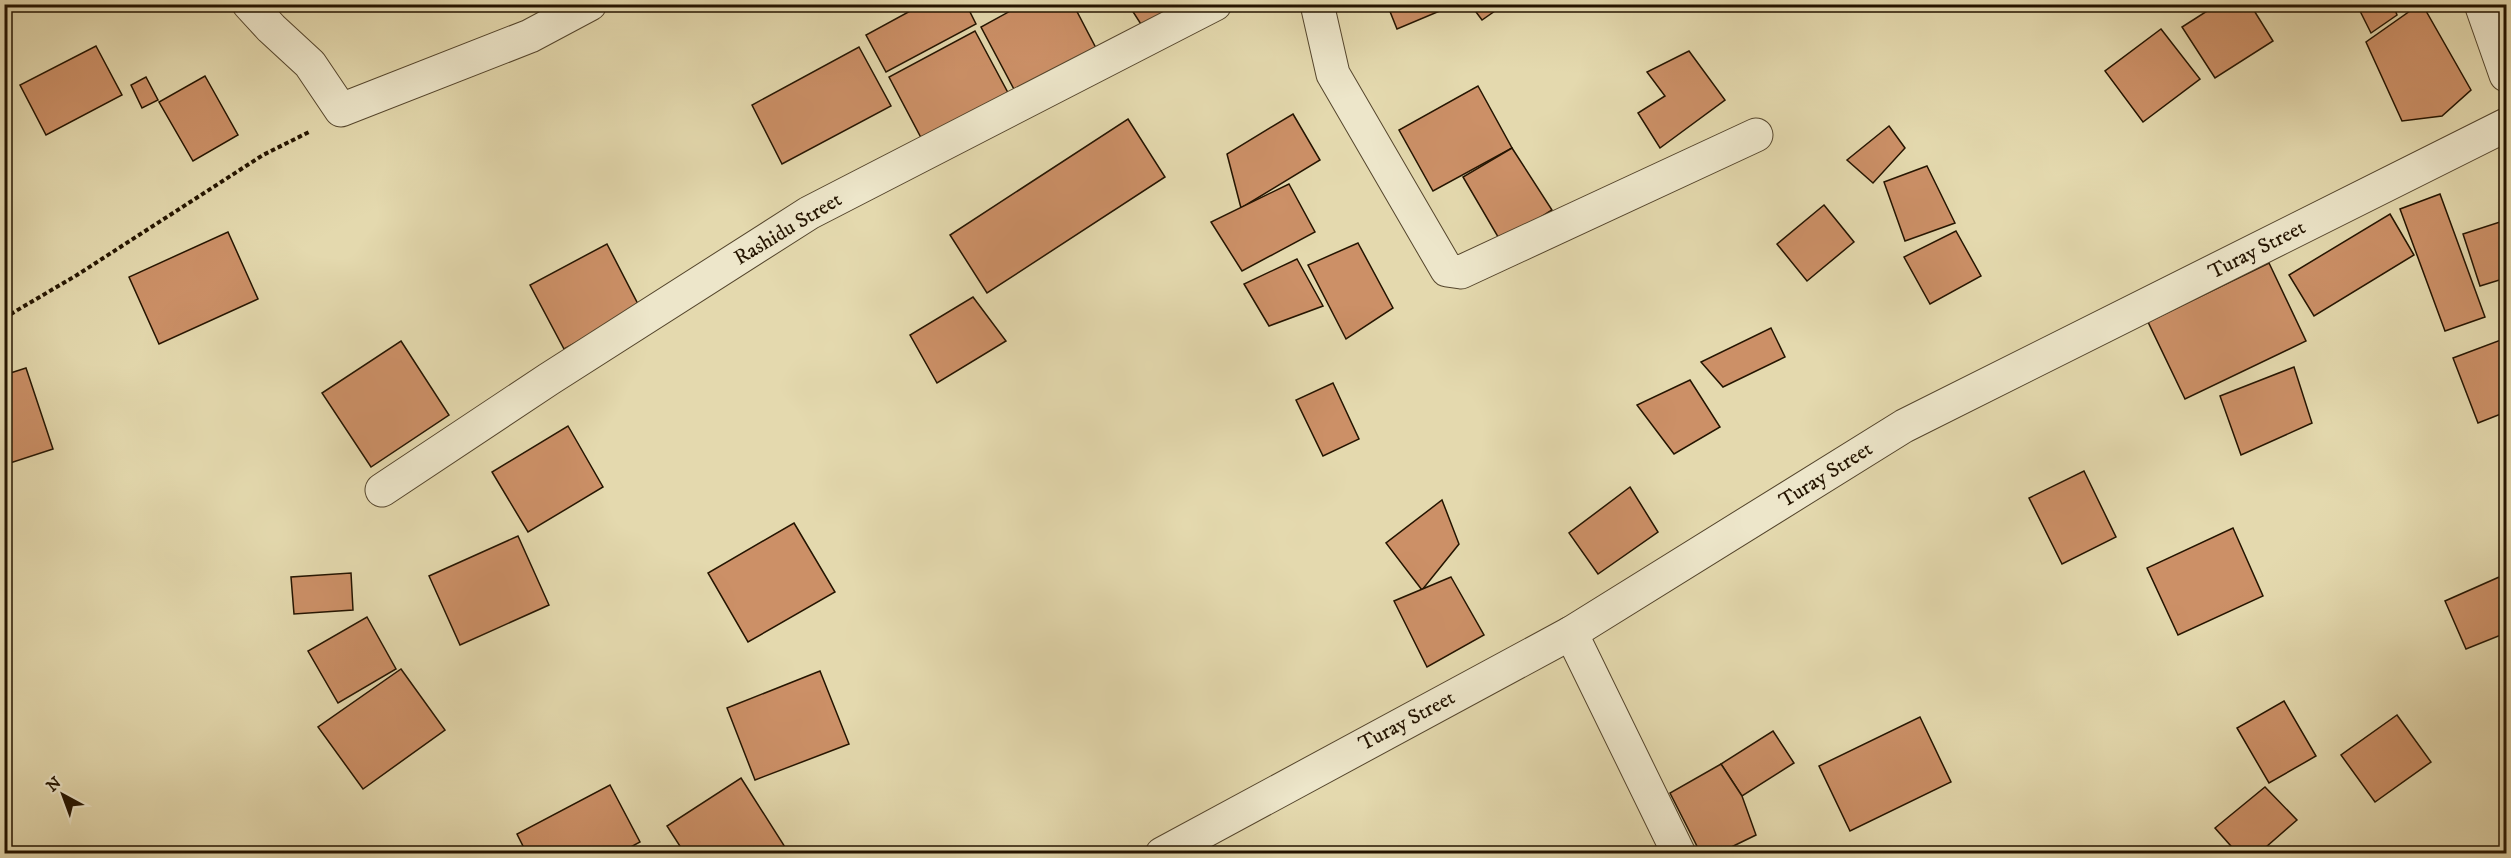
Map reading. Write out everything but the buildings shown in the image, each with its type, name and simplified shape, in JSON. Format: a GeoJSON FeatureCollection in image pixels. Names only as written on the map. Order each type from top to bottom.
{"type":"FeatureCollection","features":[{"type":"Feature","properties":{"kind":"street"},"geometry":{"type":"LineString","coordinates":[[249,4],[310,64],[341,110],[530,36],[590,4]]}},
{"type":"Feature","properties":{"kind":"street","name":"Rashidu Street"},"geometry":{"type":"LineString","coordinates":[[382,490],[549,379],[809,213],[1215,4]]}},
{"type":"Feature","properties":{"kind":"street"},"geometry":{"type":"LineString","coordinates":[[1317,4],[1333,74],[1447,270],[1453,273],[1461,272],[1756,135]]}},
{"type":"Feature","properties":{"kind":"street"},"geometry":{"type":"LineString","coordinates":[[2481,4],[2506,75]]}},
{"type":"Feature","properties":{"kind":"street","name":"Turay Street"},"geometry":{"type":"LineString","coordinates":[[1162,854],[1571,633],[1904,426],[2506,126]]}},
{"type":"Feature","properties":{"kind":"street"},"geometry":{"type":"LineString","coordinates":[[1571,633],[1679,854]]}},
{"type":"Feature","properties":{"kind":"path"},"geometry":{"type":"LineString","coordinates":[[4,318],[77,275],[263,155],[304,135],[341,110]]}}]}
